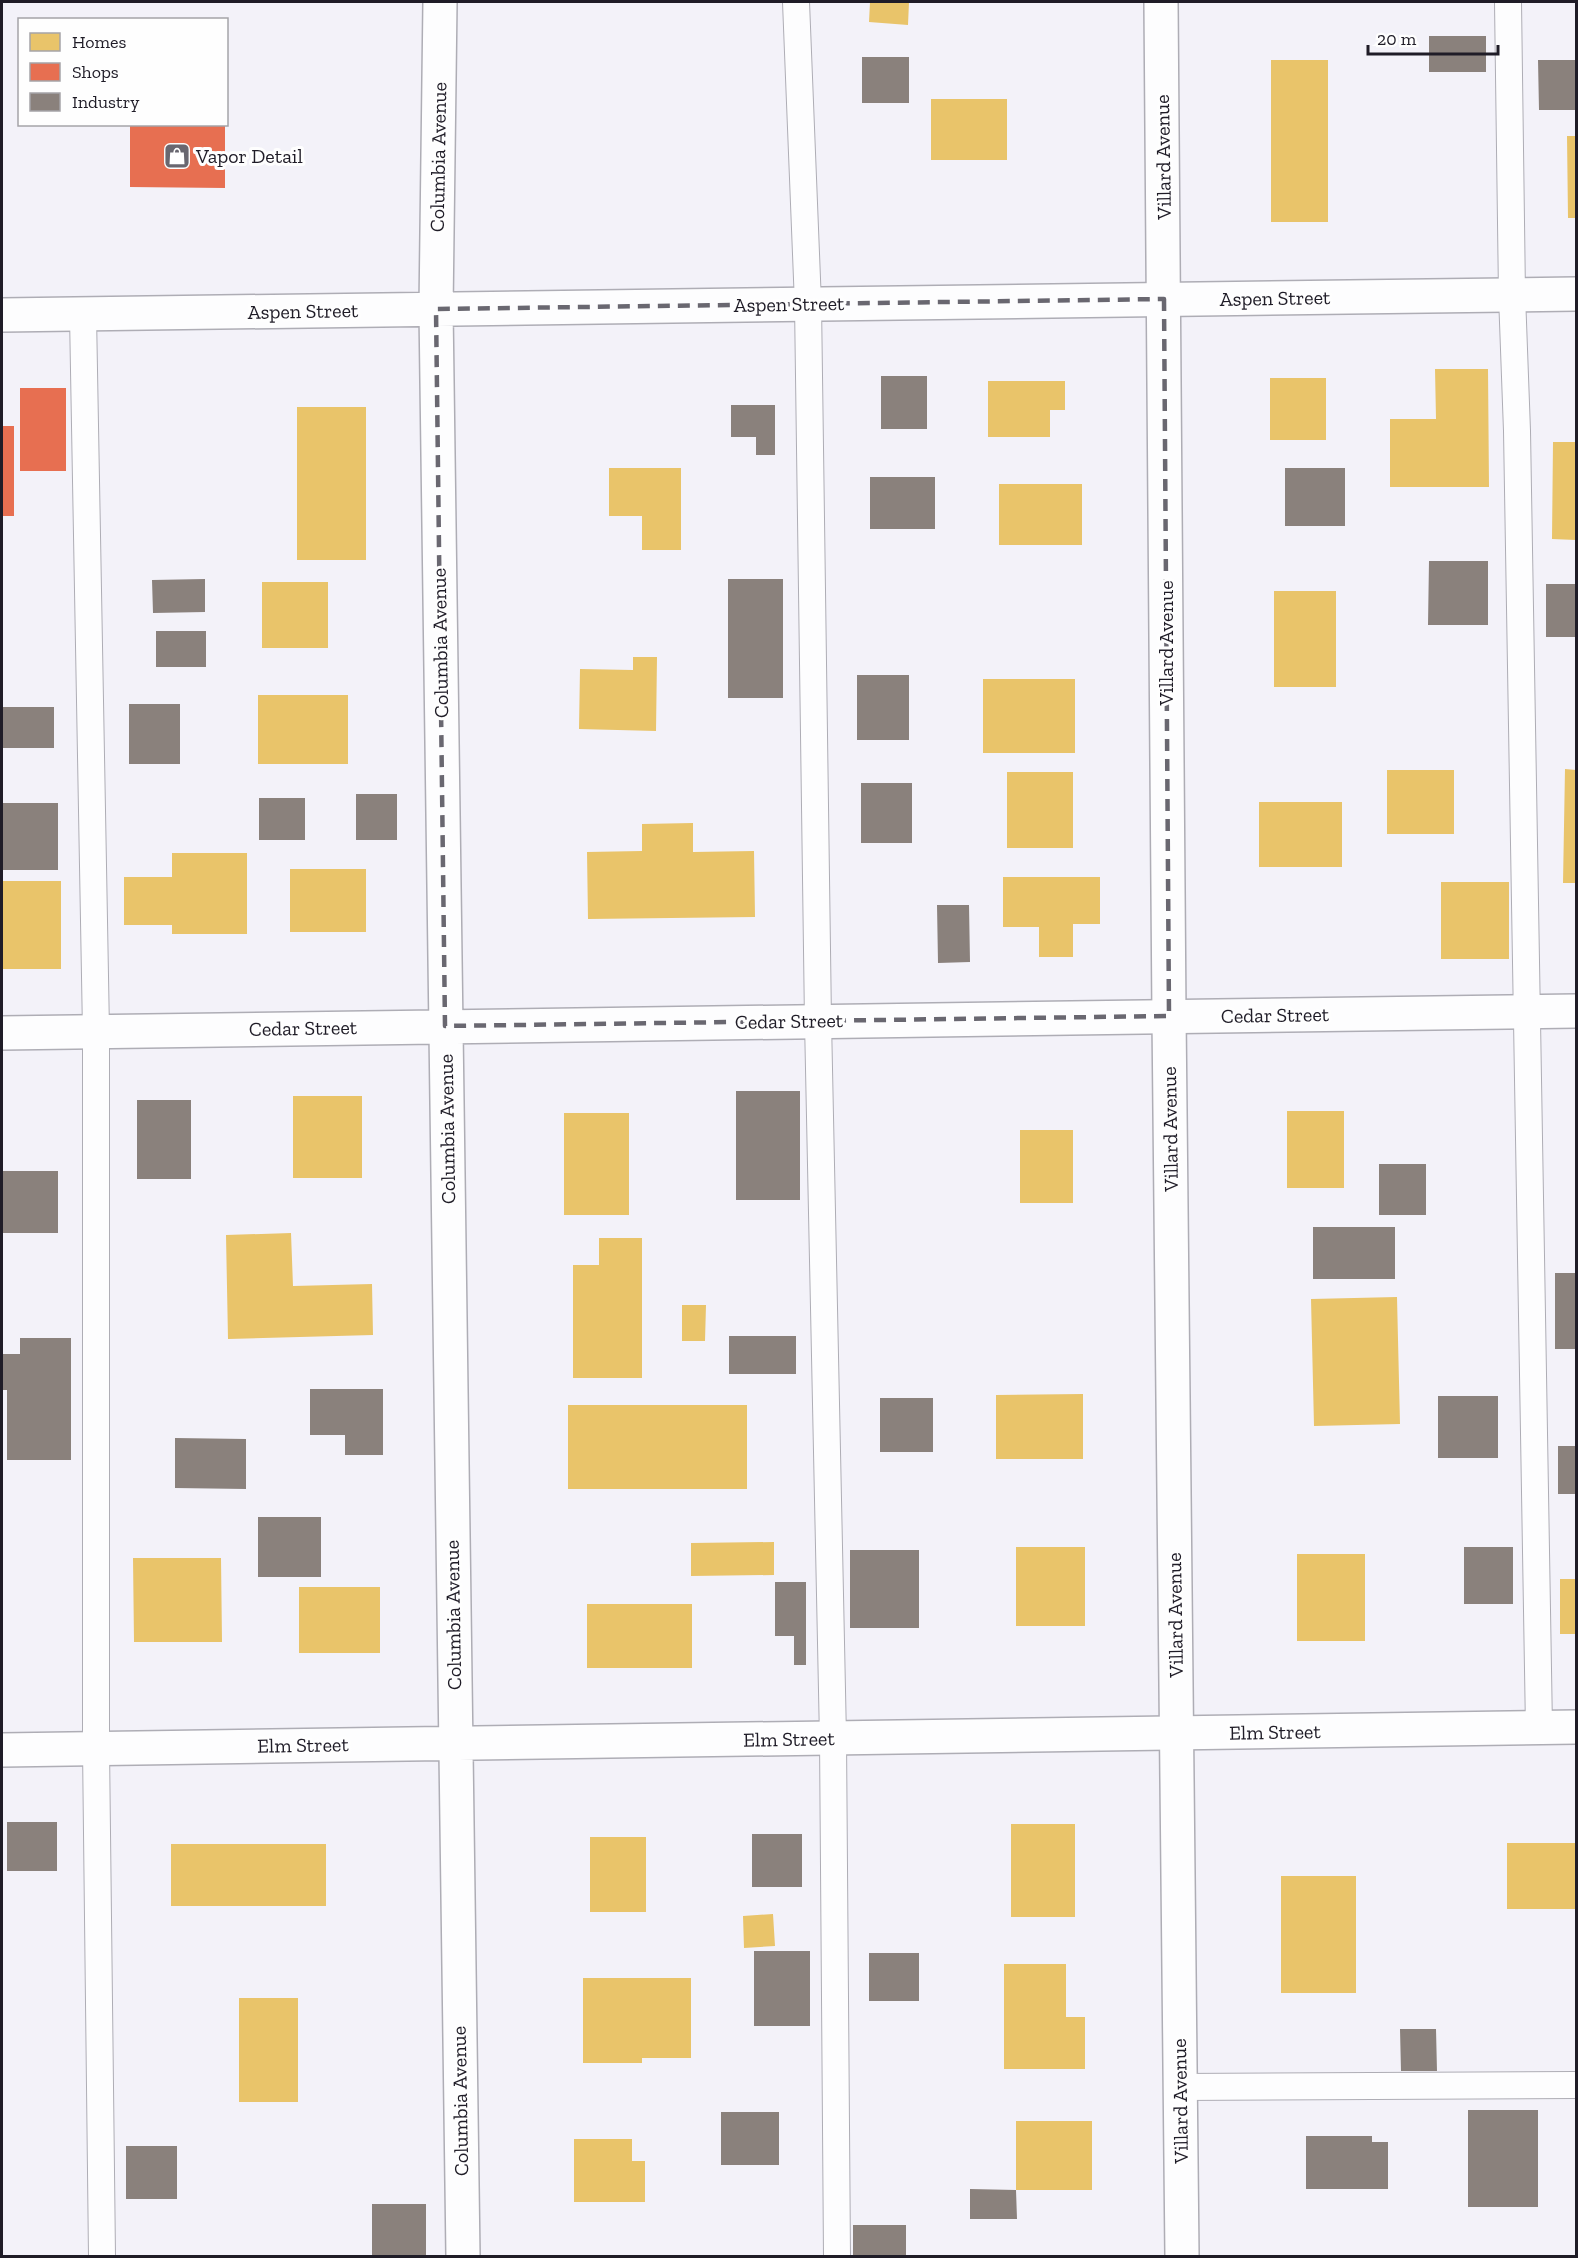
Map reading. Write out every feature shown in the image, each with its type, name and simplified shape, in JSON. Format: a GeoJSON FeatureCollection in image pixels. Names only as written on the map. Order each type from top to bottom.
{"type":"FeatureCollection","features":[{"type":"Feature","properties":{"kind":"street","name":"Columbia Avenue"},"geometry":{"type":"LineString","coordinates":[[440,2],[436,309],[463,2256]]}},
{"type":"Feature","properties":{"kind":"street","name":"Villard Avenue"},"geometry":{"type":"LineString","coordinates":[[1161,2],[1182,2256]]}},
{"type":"Feature","properties":{"kind":"street","name":"Aspen Street"},"geometry":{"type":"LineString","coordinates":[[2,315],[1576,294]]}},
{"type":"Feature","properties":{"kind":"street","name":"Cedar Street"},"geometry":{"type":"LineString","coordinates":[[2,1032],[1576,1011]]}},
{"type":"Feature","properties":{"kind":"street","name":"Elm Street"},"geometry":{"type":"LineString","coordinates":[[2,1750],[1576,1727]]}},
{"type":"Feature","properties":{"kind":"lane"},"geometry":{"type":"LineString","coordinates":[[796,2],[808,304],[818,1021],[833,1738],[837,2256]]}},
{"type":"Feature","properties":{"kind":"lane"},"geometry":{"type":"LineString","coordinates":[[1508,2],[1512,295],[1518,442],[1539,1728]]}},
{"type":"Feature","properties":{"kind":"lane"},"geometry":{"type":"LineString","coordinates":[[83,315],[96,1031],[96,1748],[102,2256]]}},
{"type":"Feature","properties":{"kind":"lane"},"geometry":{"type":"LineString","coordinates":[[1180,2087],[1576,2085]]}},
{"type":"Feature","properties":{"kind":"highlighted area"},"geometry":{"type":"Polygon","coordinates":[[[1164,299],[1169,1016],[445,1026],[436,309],[1164,299]]]}},
{"type":"Feature","properties":{"kind":"building: Homes"},"geometry":{"type":"Polygon","coordinates":[[[870,2],[909,2],[908,25],[869,22],[870,2]]]}},
{"type":"Feature","properties":{"kind":"building: Homes"},"geometry":{"type":"Polygon","coordinates":[[[1271,60],[1328,60],[1328,222],[1271,222],[1271,60]]]}},
{"type":"Feature","properties":{"kind":"building: Homes"},"geometry":{"type":"Polygon","coordinates":[[[931,99],[1007,99],[1007,160],[931,160],[931,99]]]}},
{"type":"Feature","properties":{"kind":"building: Homes"},"geometry":{"type":"Polygon","coordinates":[[[1567,136],[1576,136],[1576,218],[1568,218],[1567,136]]]}},
{"type":"Feature","properties":{"kind":"building: Homes"},"geometry":{"type":"Polygon","coordinates":[[[1435,369],[1488,369],[1489,487],[1390,487],[1390,419],[1436,419],[1435,369]]]}},
{"type":"Feature","properties":{"kind":"building: Homes"},"geometry":{"type":"Polygon","coordinates":[[[1270,378],[1326,378],[1326,440],[1270,440],[1270,378]]]}},
{"type":"Feature","properties":{"kind":"building: Homes"},"geometry":{"type":"Polygon","coordinates":[[[988,381],[1065,381],[1065,410],[1050,410],[1050,437],[988,437],[988,381]]]}},
{"type":"Feature","properties":{"kind":"building: Homes"},"geometry":{"type":"Polygon","coordinates":[[[297,407],[366,407],[366,560],[297,560],[297,407]]]}},
{"type":"Feature","properties":{"kind":"building: Homes"},"geometry":{"type":"Polygon","coordinates":[[[1553,442],[1576,442],[1576,540],[1552,539],[1553,442]]]}},
{"type":"Feature","properties":{"kind":"building: Homes"},"geometry":{"type":"Polygon","coordinates":[[[609,468],[681,468],[681,550],[642,550],[642,516],[609,516],[609,468]]]}},
{"type":"Feature","properties":{"kind":"building: Homes"},"geometry":{"type":"Polygon","coordinates":[[[999,484],[1082,484],[1082,545],[999,545],[999,484]]]}},
{"type":"Feature","properties":{"kind":"building: Homes"},"geometry":{"type":"Polygon","coordinates":[[[262,582],[328,582],[328,648],[262,648],[262,582]]]}},
{"type":"Feature","properties":{"kind":"building: Homes"},"geometry":{"type":"Polygon","coordinates":[[[1274,591],[1336,591],[1336,687],[1274,687],[1274,591]]]}},
{"type":"Feature","properties":{"kind":"building: Homes"},"geometry":{"type":"Polygon","coordinates":[[[633,657],[657,657],[656,731],[579,729],[580,669],[633,670],[633,657]]]}},
{"type":"Feature","properties":{"kind":"building: Homes"},"geometry":{"type":"Polygon","coordinates":[[[983,679],[1075,679],[1075,753],[983,753],[983,679]]]}},
{"type":"Feature","properties":{"kind":"building: Homes"},"geometry":{"type":"Polygon","coordinates":[[[258,695],[348,695],[348,764],[258,764],[258,695]]]}},
{"type":"Feature","properties":{"kind":"building: Homes"},"geometry":{"type":"Polygon","coordinates":[[[1565,769],[1576,770],[1576,883],[1563,883],[1565,769]]]}},
{"type":"Feature","properties":{"kind":"building: Homes"},"geometry":{"type":"Polygon","coordinates":[[[1387,770],[1454,770],[1454,834],[1387,834],[1387,770]]]}},
{"type":"Feature","properties":{"kind":"building: Homes"},"geometry":{"type":"Polygon","coordinates":[[[1007,772],[1073,772],[1073,848],[1007,848],[1007,772]]]}},
{"type":"Feature","properties":{"kind":"building: Homes"},"geometry":{"type":"Polygon","coordinates":[[[1259,802],[1342,802],[1342,867],[1259,867],[1259,802]]]}},
{"type":"Feature","properties":{"kind":"building: Homes"},"geometry":{"type":"Polygon","coordinates":[[[693,823],[693,852],[754,851],[755,917],[588,919],[587,852],[642,851],[642,824],[693,823]]]}},
{"type":"Feature","properties":{"kind":"building: Homes"},"geometry":{"type":"Polygon","coordinates":[[[172,853],[247,853],[247,934],[172,934],[172,925],[124,925],[124,877],[172,877],[172,853]]]}},
{"type":"Feature","properties":{"kind":"building: Homes"},"geometry":{"type":"Polygon","coordinates":[[[290,869],[366,869],[366,932],[290,932],[290,869]]]}},
{"type":"Feature","properties":{"kind":"building: Homes"},"geometry":{"type":"Polygon","coordinates":[[[1003,877],[1100,877],[1100,924],[1073,924],[1073,957],[1039,957],[1039,927],[1003,927],[1003,877]]]}},
{"type":"Feature","properties":{"kind":"building: Homes"},"geometry":{"type":"Polygon","coordinates":[[[3,881],[61,881],[61,969],[3,969],[3,881]]]}},
{"type":"Feature","properties":{"kind":"building: Homes"},"geometry":{"type":"Polygon","coordinates":[[[1441,882],[1509,882],[1509,959],[1441,959],[1441,882]]]}},
{"type":"Feature","properties":{"kind":"building: Homes"},"geometry":{"type":"Polygon","coordinates":[[[293,1096],[362,1096],[362,1178],[293,1178],[293,1096]]]}},
{"type":"Feature","properties":{"kind":"building: Homes"},"geometry":{"type":"Polygon","coordinates":[[[1287,1111],[1344,1111],[1344,1188],[1287,1188],[1287,1111]]]}},
{"type":"Feature","properties":{"kind":"building: Homes"},"geometry":{"type":"Polygon","coordinates":[[[564,1113],[629,1113],[629,1215],[564,1215],[564,1113]]]}},
{"type":"Feature","properties":{"kind":"building: Homes"},"geometry":{"type":"Polygon","coordinates":[[[1020,1130],[1073,1130],[1073,1203],[1020,1203],[1020,1130]]]}},
{"type":"Feature","properties":{"kind":"building: Homes"},"geometry":{"type":"Polygon","coordinates":[[[291,1233],[293,1286],[372,1284],[373,1335],[228,1339],[226,1235],[291,1233]]]}},
{"type":"Feature","properties":{"kind":"building: Homes"},"geometry":{"type":"Polygon","coordinates":[[[599,1238],[642,1238],[642,1378],[573,1378],[573,1265],[599,1265],[599,1238]]]}},
{"type":"Feature","properties":{"kind":"building: Homes"},"geometry":{"type":"Polygon","coordinates":[[[1397,1297],[1400,1424],[1314,1426],[1311,1299],[1397,1297]]]}},
{"type":"Feature","properties":{"kind":"building: Homes"},"geometry":{"type":"Polygon","coordinates":[[[682,1305],[706,1305],[705,1341],[682,1341],[682,1305]]]}},
{"type":"Feature","properties":{"kind":"building: Homes"},"geometry":{"type":"Polygon","coordinates":[[[1083,1394],[1083,1459],[996,1459],[996,1395],[1083,1394]]]}},
{"type":"Feature","properties":{"kind":"building: Homes"},"geometry":{"type":"Polygon","coordinates":[[[568,1405],[747,1405],[747,1489],[568,1489],[568,1405]]]}},
{"type":"Feature","properties":{"kind":"building: Homes"},"geometry":{"type":"Polygon","coordinates":[[[774,1542],[774,1575],[691,1576],[691,1543],[774,1542]]]}},
{"type":"Feature","properties":{"kind":"building: Homes"},"geometry":{"type":"Polygon","coordinates":[[[1016,1547],[1085,1547],[1085,1626],[1016,1626],[1016,1547]]]}},
{"type":"Feature","properties":{"kind":"building: Homes"},"geometry":{"type":"Polygon","coordinates":[[[1297,1554],[1365,1554],[1365,1641],[1297,1641],[1297,1554]]]}},
{"type":"Feature","properties":{"kind":"building: Homes"},"geometry":{"type":"Polygon","coordinates":[[[133,1558],[221,1558],[222,1642],[134,1642],[133,1558]]]}},
{"type":"Feature","properties":{"kind":"building: Homes"},"geometry":{"type":"Polygon","coordinates":[[[1560,1579],[1576,1579],[1576,1634],[1560,1634],[1560,1579]]]}},
{"type":"Feature","properties":{"kind":"building: Homes"},"geometry":{"type":"Polygon","coordinates":[[[299,1587],[380,1587],[380,1653],[299,1653],[299,1587]]]}},
{"type":"Feature","properties":{"kind":"building: Homes"},"geometry":{"type":"Polygon","coordinates":[[[587,1604],[692,1604],[692,1668],[587,1668],[587,1604]]]}},
{"type":"Feature","properties":{"kind":"building: Homes"},"geometry":{"type":"Polygon","coordinates":[[[1011,1824],[1075,1824],[1075,1917],[1011,1917],[1011,1824]]]}},
{"type":"Feature","properties":{"kind":"building: Homes"},"geometry":{"type":"Polygon","coordinates":[[[590,1837],[646,1837],[646,1912],[590,1912],[590,1837]]]}},
{"type":"Feature","properties":{"kind":"building: Homes"},"geometry":{"type":"Polygon","coordinates":[[[1507,1843],[1576,1843],[1576,1909],[1507,1909],[1507,1843]]]}},
{"type":"Feature","properties":{"kind":"building: Homes"},"geometry":{"type":"Polygon","coordinates":[[[171,1844],[326,1844],[326,1906],[171,1906],[171,1844]]]}},
{"type":"Feature","properties":{"kind":"building: Homes"},"geometry":{"type":"Polygon","coordinates":[[[1281,1876],[1356,1876],[1356,1993],[1281,1993],[1281,1876]]]}},
{"type":"Feature","properties":{"kind":"building: Homes"},"geometry":{"type":"Polygon","coordinates":[[[773,1914],[775,1946],[744,1948],[743,1916],[773,1914]]]}},
{"type":"Feature","properties":{"kind":"building: Homes"},"geometry":{"type":"Polygon","coordinates":[[[1004,1964],[1066,1964],[1066,2017],[1085,2017],[1085,2069],[1004,2069],[1004,1964]]]}},
{"type":"Feature","properties":{"kind":"building: Homes"},"geometry":{"type":"Polygon","coordinates":[[[583,1978],[691,1978],[691,2058],[642,2058],[642,2063],[583,2063],[583,1978]]]}},
{"type":"Feature","properties":{"kind":"building: Homes"},"geometry":{"type":"Polygon","coordinates":[[[239,1998],[298,1998],[298,2102],[239,2102],[239,1998]]]}},
{"type":"Feature","properties":{"kind":"building: Homes"},"geometry":{"type":"Polygon","coordinates":[[[1016,2121],[1092,2121],[1092,2190],[1016,2190],[1016,2121]]]}},
{"type":"Feature","properties":{"kind":"building: Homes"},"geometry":{"type":"Polygon","coordinates":[[[574,2139],[632,2139],[632,2161],[645,2161],[645,2202],[574,2202],[574,2139]]]}},
{"type":"Feature","properties":{"kind":"building: Shops","name":"Vapor Detail"},"geometry":{"type":"Polygon","coordinates":[[[130,126],[225,126],[225,188],[130,187],[130,126]]]}},
{"type":"Feature","properties":{"kind":"building: Shops"},"geometry":{"type":"Polygon","coordinates":[[[20,388],[66,388],[66,471],[20,471],[20,388]]]}},
{"type":"Feature","properties":{"kind":"building: Shops"},"geometry":{"type":"Polygon","coordinates":[[[2,426],[14,426],[14,516],[2,516],[2,426]]]}},
{"type":"Feature","properties":{"kind":"building: Industry"},"geometry":{"type":"Polygon","coordinates":[[[1429,36],[1486,36],[1486,72],[1429,72],[1429,36]]]}},
{"type":"Feature","properties":{"kind":"building: Industry"},"geometry":{"type":"Polygon","coordinates":[[[862,57],[909,57],[909,103],[862,103],[862,57]]]}},
{"type":"Feature","properties":{"kind":"building: Industry"},"geometry":{"type":"Polygon","coordinates":[[[1538,60],[1576,60],[1576,110],[1539,110],[1538,60]]]}},
{"type":"Feature","properties":{"kind":"building: Industry"},"geometry":{"type":"Polygon","coordinates":[[[881,376],[927,376],[927,429],[881,429],[881,376]]]}},
{"type":"Feature","properties":{"kind":"building: Industry"},"geometry":{"type":"Polygon","coordinates":[[[731,405],[775,405],[775,455],[756,455],[756,437],[731,437],[731,405]]]}},
{"type":"Feature","properties":{"kind":"building: Industry"},"geometry":{"type":"Polygon","coordinates":[[[1285,468],[1345,468],[1345,526],[1285,526],[1285,468]]]}},
{"type":"Feature","properties":{"kind":"building: Industry"},"geometry":{"type":"Polygon","coordinates":[[[870,477],[935,477],[935,529],[870,529],[870,477]]]}},
{"type":"Feature","properties":{"kind":"building: Industry"},"geometry":{"type":"Polygon","coordinates":[[[1429,561],[1488,561],[1488,625],[1428,625],[1429,561]]]}},
{"type":"Feature","properties":{"kind":"building: Industry"},"geometry":{"type":"Polygon","coordinates":[[[205,579],[205,612],[153,613],[152,580],[205,579]]]}},
{"type":"Feature","properties":{"kind":"building: Industry"},"geometry":{"type":"Polygon","coordinates":[[[728,579],[783,579],[783,698],[728,698],[728,579]]]}},
{"type":"Feature","properties":{"kind":"building: Industry"},"geometry":{"type":"Polygon","coordinates":[[[1546,584],[1576,584],[1576,637],[1546,637],[1546,584]]]}},
{"type":"Feature","properties":{"kind":"building: Industry"},"geometry":{"type":"Polygon","coordinates":[[[156,631],[206,631],[206,667],[156,667],[156,631]]]}},
{"type":"Feature","properties":{"kind":"building: Industry"},"geometry":{"type":"Polygon","coordinates":[[[857,675],[909,675],[909,740],[857,740],[857,675]]]}},
{"type":"Feature","properties":{"kind":"building: Industry"},"geometry":{"type":"Polygon","coordinates":[[[129,704],[180,704],[180,764],[129,764],[129,704]]]}},
{"type":"Feature","properties":{"kind":"building: Industry"},"geometry":{"type":"Polygon","coordinates":[[[2,707],[54,707],[54,748],[2,748],[2,707]]]}},
{"type":"Feature","properties":{"kind":"building: Industry"},"geometry":{"type":"Polygon","coordinates":[[[861,783],[912,783],[912,843],[861,843],[861,783]]]}},
{"type":"Feature","properties":{"kind":"building: Industry"},"geometry":{"type":"Polygon","coordinates":[[[356,794],[397,794],[397,840],[356,840],[356,794]]]}},
{"type":"Feature","properties":{"kind":"building: Industry"},"geometry":{"type":"Polygon","coordinates":[[[259,798],[305,798],[305,840],[259,840],[259,798]]]}},
{"type":"Feature","properties":{"kind":"building: Industry"},"geometry":{"type":"Polygon","coordinates":[[[2,803],[58,803],[58,870],[2,870],[2,803]]]}},
{"type":"Feature","properties":{"kind":"building: Industry"},"geometry":{"type":"Polygon","coordinates":[[[937,905],[969,905],[970,962],[938,963],[937,905]]]}},
{"type":"Feature","properties":{"kind":"building: Industry"},"geometry":{"type":"Polygon","coordinates":[[[736,1091],[800,1091],[800,1200],[736,1200],[736,1091]]]}},
{"type":"Feature","properties":{"kind":"building: Industry"},"geometry":{"type":"Polygon","coordinates":[[[137,1100],[191,1100],[191,1179],[137,1179],[137,1100]]]}},
{"type":"Feature","properties":{"kind":"building: Industry"},"geometry":{"type":"Polygon","coordinates":[[[1379,1164],[1426,1164],[1426,1215],[1379,1215],[1379,1164]]]}},
{"type":"Feature","properties":{"kind":"building: Industry"},"geometry":{"type":"Polygon","coordinates":[[[2,1171],[58,1171],[58,1233],[2,1233],[2,1171]]]}},
{"type":"Feature","properties":{"kind":"building: Industry"},"geometry":{"type":"Polygon","coordinates":[[[1313,1227],[1395,1227],[1395,1279],[1313,1279],[1313,1227]]]}},
{"type":"Feature","properties":{"kind":"building: Industry"},"geometry":{"type":"Polygon","coordinates":[[[1555,1273],[1576,1273],[1576,1349],[1555,1349],[1555,1273]]]}},
{"type":"Feature","properties":{"kind":"building: Industry"},"geometry":{"type":"Polygon","coordinates":[[[729,1336],[796,1336],[796,1374],[729,1374],[729,1336]]]}},
{"type":"Feature","properties":{"kind":"building: Industry"},"geometry":{"type":"Polygon","coordinates":[[[20,1338],[71,1338],[71,1460],[7,1460],[7,1390],[2,1390],[2,1354],[20,1354],[20,1338]]]}},
{"type":"Feature","properties":{"kind":"building: Industry"},"geometry":{"type":"Polygon","coordinates":[[[310,1389],[383,1389],[383,1455],[345,1455],[345,1435],[310,1435],[310,1389]]]}},
{"type":"Feature","properties":{"kind":"building: Industry"},"geometry":{"type":"Polygon","coordinates":[[[1438,1396],[1498,1396],[1498,1458],[1438,1458],[1438,1396]]]}},
{"type":"Feature","properties":{"kind":"building: Industry"},"geometry":{"type":"Polygon","coordinates":[[[880,1398],[933,1398],[933,1452],[880,1452],[880,1398]]]}},
{"type":"Feature","properties":{"kind":"building: Industry"},"geometry":{"type":"Polygon","coordinates":[[[175,1438],[246,1439],[246,1489],[175,1488],[175,1438]]]}},
{"type":"Feature","properties":{"kind":"building: Industry"},"geometry":{"type":"Polygon","coordinates":[[[1558,1446],[1576,1446],[1576,1494],[1558,1494],[1558,1446]]]}},
{"type":"Feature","properties":{"kind":"building: Industry"},"geometry":{"type":"Polygon","coordinates":[[[258,1517],[321,1517],[321,1577],[258,1577],[258,1517]]]}},
{"type":"Feature","properties":{"kind":"building: Industry"},"geometry":{"type":"Polygon","coordinates":[[[1464,1547],[1513,1547],[1513,1604],[1464,1604],[1464,1547]]]}},
{"type":"Feature","properties":{"kind":"building: Industry"},"geometry":{"type":"Polygon","coordinates":[[[850,1550],[919,1550],[919,1628],[850,1628],[850,1550]]]}},
{"type":"Feature","properties":{"kind":"building: Industry"},"geometry":{"type":"Polygon","coordinates":[[[775,1582],[806,1582],[806,1665],[794,1665],[794,1636],[775,1636],[775,1582]]]}},
{"type":"Feature","properties":{"kind":"building: Industry"},"geometry":{"type":"Polygon","coordinates":[[[7,1822],[57,1822],[57,1871],[7,1871],[7,1822]]]}},
{"type":"Feature","properties":{"kind":"building: Industry"},"geometry":{"type":"Polygon","coordinates":[[[752,1834],[802,1834],[802,1887],[752,1887],[752,1834]]]}},
{"type":"Feature","properties":{"kind":"building: Industry"},"geometry":{"type":"Polygon","coordinates":[[[754,1951],[810,1951],[810,2026],[754,2026],[754,1951]]]}},
{"type":"Feature","properties":{"kind":"building: Industry"},"geometry":{"type":"Polygon","coordinates":[[[869,1953],[919,1953],[919,2001],[869,2001],[869,1953]]]}},
{"type":"Feature","properties":{"kind":"building: Industry"},"geometry":{"type":"Polygon","coordinates":[[[1400,2029],[1436,2029],[1437,2071],[1401,2071],[1400,2029]]]}},
{"type":"Feature","properties":{"kind":"building: Industry"},"geometry":{"type":"Polygon","coordinates":[[[1468,2110],[1538,2110],[1538,2207],[1468,2207],[1468,2110]]]}},
{"type":"Feature","properties":{"kind":"building: Industry"},"geometry":{"type":"Polygon","coordinates":[[[721,2112],[779,2112],[779,2165],[721,2165],[721,2112]]]}},
{"type":"Feature","properties":{"kind":"building: Industry"},"geometry":{"type":"Polygon","coordinates":[[[1306,2136],[1372,2136],[1372,2142],[1388,2142],[1388,2189],[1306,2189],[1306,2136]]]}},
{"type":"Feature","properties":{"kind":"building: Industry"},"geometry":{"type":"Polygon","coordinates":[[[126,2146],[177,2146],[177,2199],[126,2199],[126,2146]]]}},
{"type":"Feature","properties":{"kind":"building: Industry"},"geometry":{"type":"Polygon","coordinates":[[[970,2189],[1016,2190],[1017,2219],[970,2219],[970,2189]]]}},
{"type":"Feature","properties":{"kind":"building: Industry"},"geometry":{"type":"Polygon","coordinates":[[[372,2204],[426,2204],[426,2256],[372,2256],[372,2204]]]}},
{"type":"Feature","properties":{"kind":"building: Industry"},"geometry":{"type":"Polygon","coordinates":[[[853,2225],[906,2225],[906,2256],[853,2256],[853,2225]]]}},
{"type":"Feature","properties":{"kind":"place","name":"Vapor Detail"},"geometry":{"type":"Point","coordinates":[177,156]}}]}
